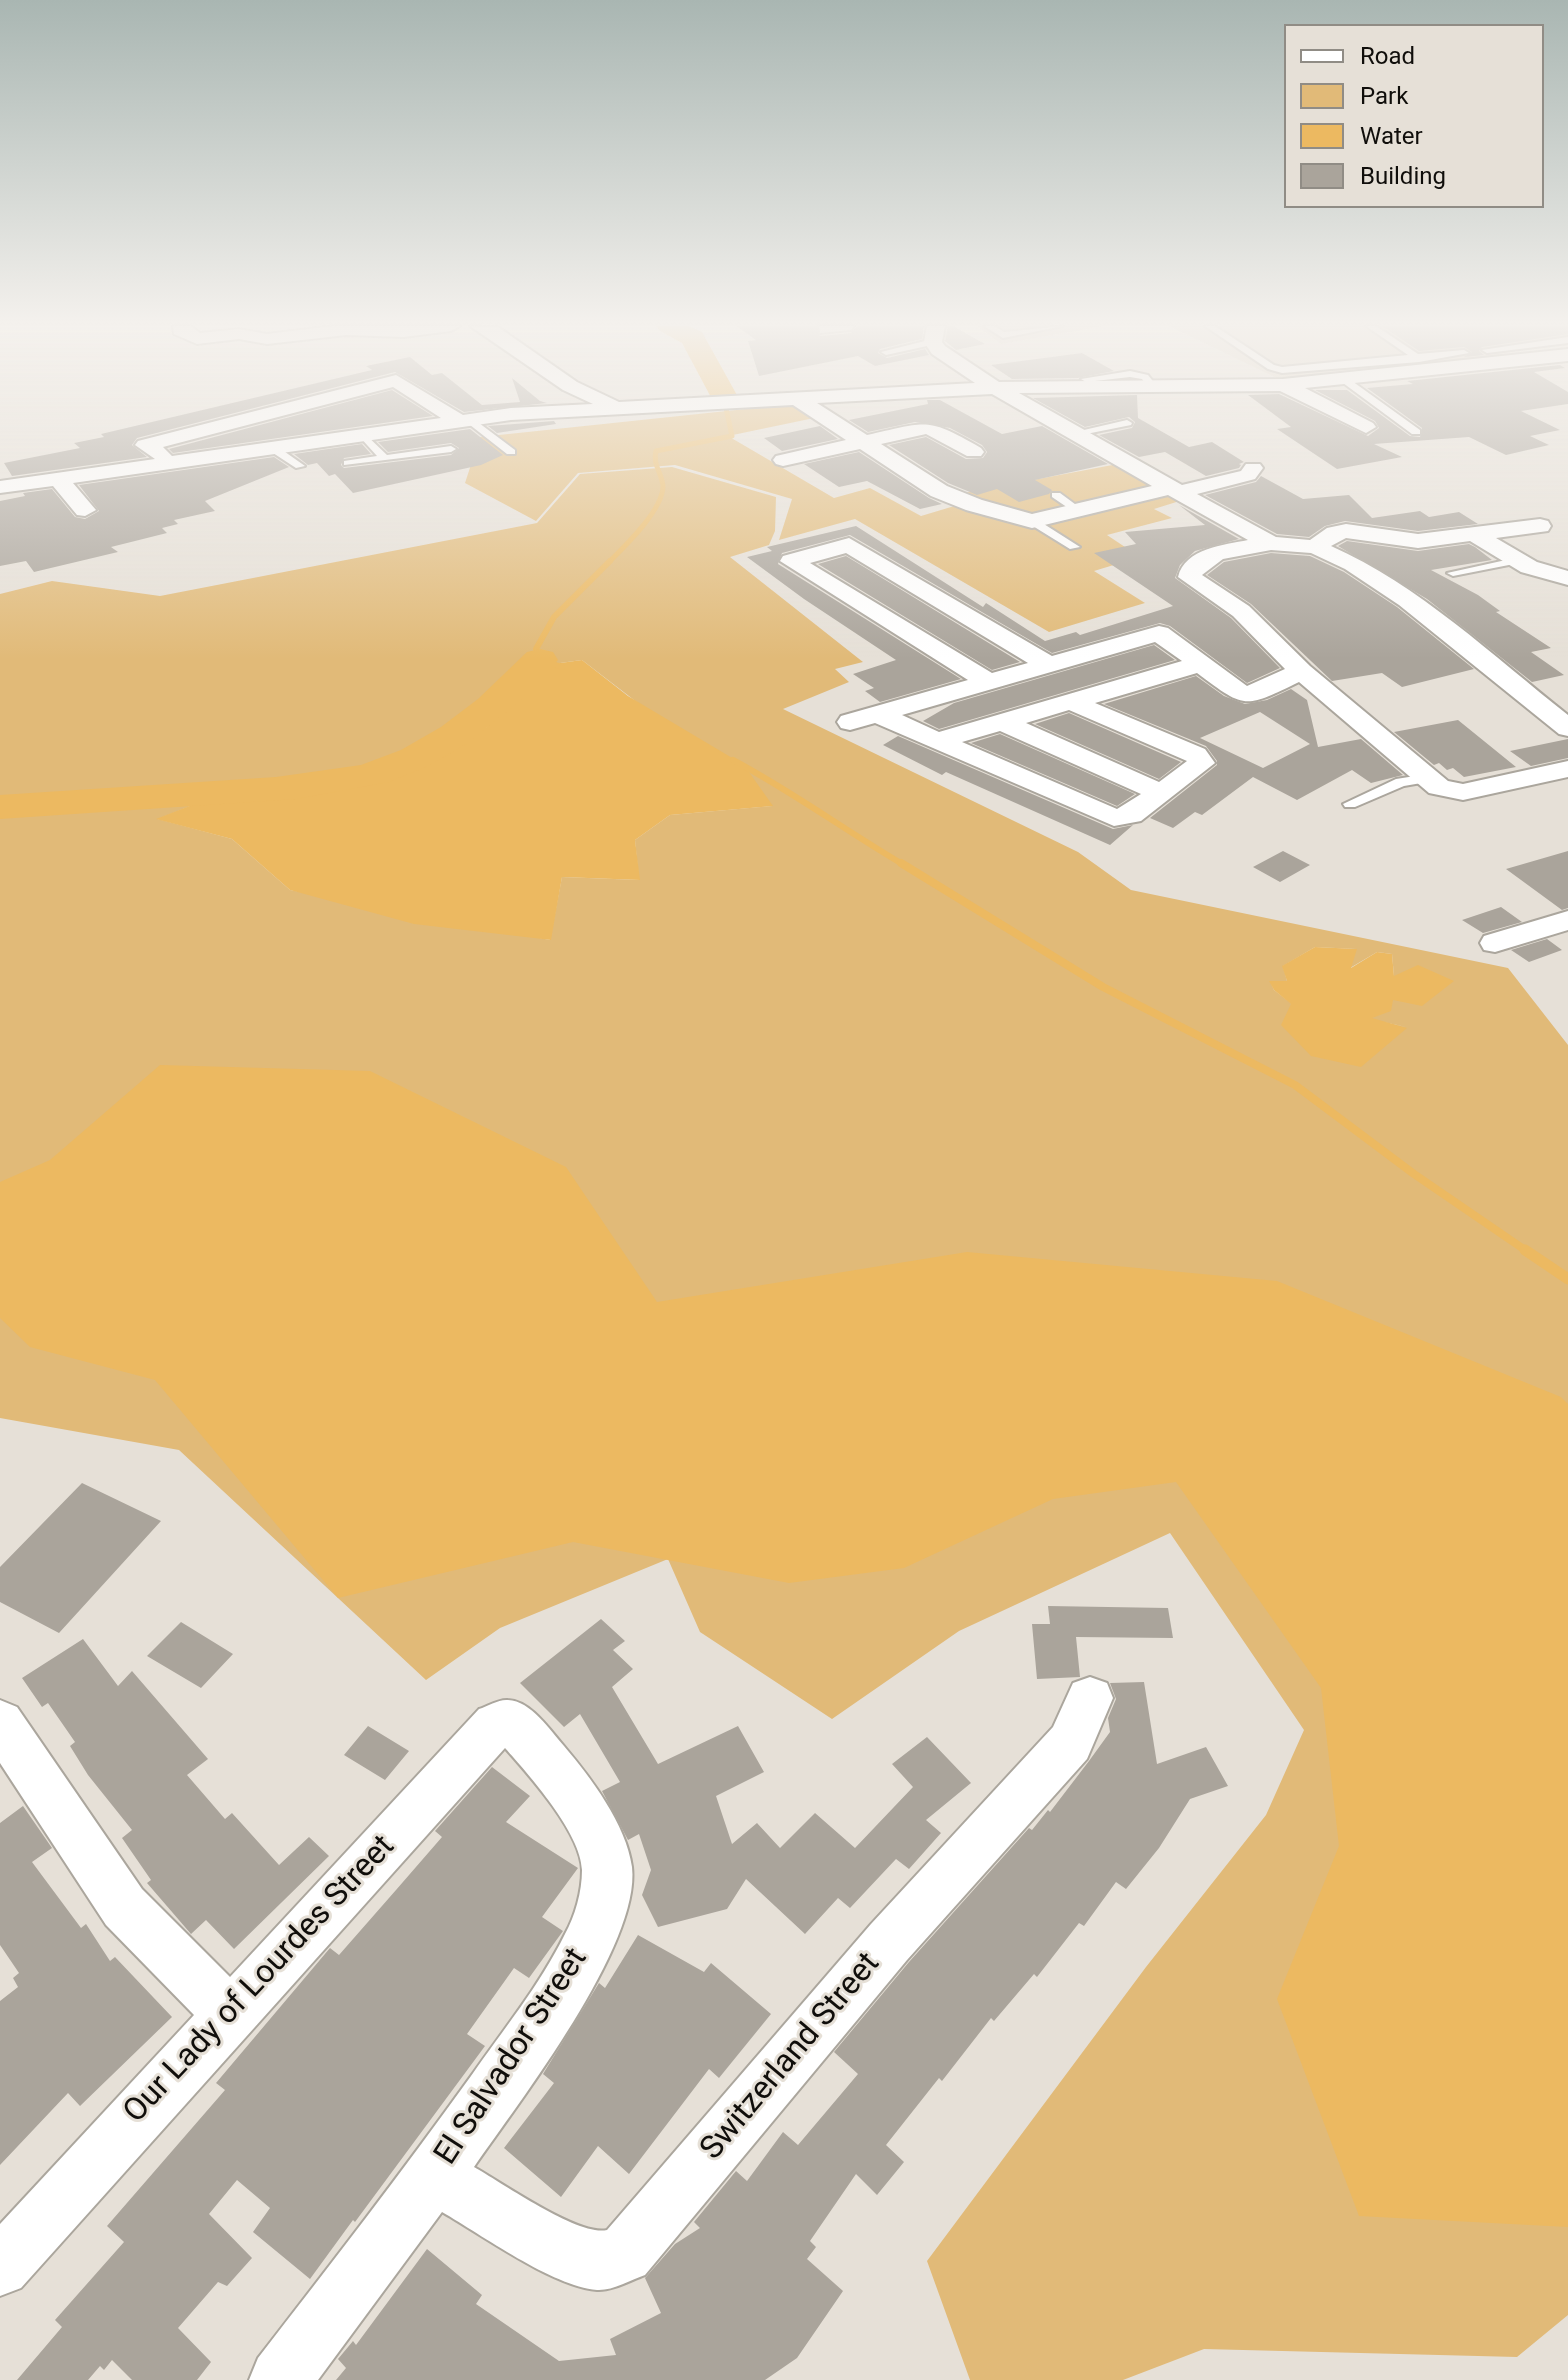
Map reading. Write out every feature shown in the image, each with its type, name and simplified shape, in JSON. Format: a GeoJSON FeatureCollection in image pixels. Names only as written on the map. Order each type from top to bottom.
{"type":"FeatureCollection","features":[{"type":"Feature","properties":{"kind":"street"},"geometry":{"type":"LineString","coordinates":[[170,462],[145,445],[176,437]]}},
{"type":"Feature","properties":{"kind":"street"},"geometry":{"type":"LineString","coordinates":[[274,437],[283,447]]}},
{"type":"Feature","properties":{"kind":"street"},"geometry":{"type":"LineString","coordinates":[[0,487],[349,437]]}},
{"type":"Feature","properties":{"kind":"street"},"geometry":{"type":"LineString","coordinates":[[855,437],[948,495],[1032,521],[1248,475],[1253,468]]}},
{"type":"Feature","properties":{"kind":"street"},"geometry":{"type":"LineString","coordinates":[[783,460],[886,437]]}},
{"type":"Feature","properties":{"kind":"street"},"geometry":{"type":"LineString","coordinates":[[946,437],[974,452]]}},
{"type":"Feature","properties":{"kind":"street"},"geometry":{"type":"LineString","coordinates":[[1083,437],[1271,543]]}},
{"type":"Feature","properties":{"kind":"street"},"geometry":{"type":"LineString","coordinates":[[59,479],[85,510]]}},
{"type":"Feature","properties":{"kind":"street"},"geometry":{"type":"LineString","coordinates":[[1315,547],[1335,533],[1346,531],[1418,541],[1540,526]]}},
{"type":"Feature","properties":{"kind":"street"},"geometry":{"type":"LineString","coordinates":[[1475,535],[1515,561],[1568,578]]}},
{"type":"Feature","properties":{"kind":"street"},"geometry":{"type":"LineString","coordinates":[[1568,728],[1407,600],[1353,564],[1315,547],[1271,543],[1216,553],[1197,563],[1189,574],[1241,611],[1301,671],[1439,787],[1463,792],[1568,769]]}},
{"type":"Feature","properties":{"kind":"street"},"geometry":{"type":"LineString","coordinates":[[989,682],[780,564],[856,544],[1047,664]]}},
{"type":"Feature","properties":{"kind":"street"},"geometry":{"type":"LineString","coordinates":[[1138,617],[1244,694],[1269,688],[1301,671]]}},
{"type":"Feature","properties":{"kind":"street"},"geometry":{"type":"LineString","coordinates":[[850,722],[1159,633]]}},
{"type":"Feature","properties":{"kind":"street"},"geometry":{"type":"LineString","coordinates":[[936,741],[1200,664]]}},
{"type":"Feature","properties":{"kind":"street"},"geometry":{"type":"LineString","coordinates":[[877,714],[1114,818],[1131,815],[1202,763],[1200,758],[1071,702]]}},
{"type":"Feature","properties":{"kind":"street"},"geometry":{"type":"LineString","coordinates":[[1002,722],[1161,793]]}},
{"type":"Feature","properties":{"kind":"street"},"geometry":{"type":"LineString","coordinates":[[1495,943],[1568,920]]}},
{"type":"Feature","properties":{"kind":"street","name":"Switzerland Street"},"geometry":{"type":"LineString","coordinates":[[435,2176],[565,2251],[599,2261],[624,2254],[889,1942],[1070,1743],[1090,1698]]}},
{"type":"Feature","properties":{"kind":"street","name":"El Salvador Street"},"geometry":{"type":"LineString","coordinates":[[280,2380],[435,2176],[561,1994],[598,1921],[608,1867],[598,1835],[576,1800],[513,1725],[506,1721]]}},
{"type":"Feature","properties":{"kind":"street","name":"Our Lady of Lourdes Street"},"geometry":{"type":"LineString","coordinates":[[6,2246],[229,2013],[496,1724],[506,1721]]}},
{"type":"Feature","properties":{"kind":"street"},"geometry":{"type":"LineString","coordinates":[[0,1722],[124,1907],[229,2013]]}},
{"type":"Feature","properties":{"kind":"lane"},"geometry":{"type":"LineString","coordinates":[[371,437],[385,458]]}},
{"type":"Feature","properties":{"kind":"lane"},"geometry":{"type":"LineString","coordinates":[[489,437],[511,452]]}},
{"type":"Feature","properties":{"kind":"lane"},"geometry":{"type":"LineString","coordinates":[[283,447],[300,466]]}},
{"type":"Feature","properties":{"kind":"lane"},"geometry":{"type":"LineString","coordinates":[[348,463],[451,449]]}},
{"type":"Feature","properties":{"kind":"lane"},"geometry":{"type":"LineString","coordinates":[[1056,495],[1078,510]]}},
{"type":"Feature","properties":{"kind":"lane"},"geometry":{"type":"LineString","coordinates":[[1032,521],[1074,547]]}},
{"type":"Feature","properties":{"kind":"lane"},"geometry":{"type":"LineString","coordinates":[[1453,573],[1515,561]]}},
{"type":"Feature","properties":{"kind":"lane"},"geometry":{"type":"LineString","coordinates":[[1350,804],[1401,782],[1428,778]]}},
{"type":"Feature","properties":{"kind":"green space"},"geometry":{"type":"Polygon","coordinates":[[[480,437],[730,437],[834,498],[870,488],[921,516],[961,504],[948,496],[1123,463],[1186,499],[1154,509],[1172,518],[1107,535],[1140,557],[1094,571],[1145,603],[1049,632],[855,519],[779,540],[792,499],[675,465],[578,473],[536,521],[465,483],[480,437]]]}},
{"type":"Feature","properties":{"kind":"green space"},"geometry":{"type":"Polygon","coordinates":[[[672,467],[776,497],[775,531],[769,545],[730,557],[863,662],[835,669],[849,682],[783,709],[1078,852],[1131,890],[1508,968],[1568,1045],[1568,2315],[1517,2357],[1204,2349],[1123,2380],[970,2380],[927,2261],[1146,1967],[1266,1815],[1304,1730],[1170,1533],[959,1631],[832,1719],[700,1632],[668,1559],[500,1628],[426,1680],[179,1450],[0,1418],[0,594],[52,581],[160,596],[537,523],[580,474],[672,467]],[[582,660],[553,664],[487,727],[400,772],[228,791],[158,819],[232,839],[290,890],[550,940],[562,877],[639,880],[635,840],[670,815],[772,806],[582,660]],[[1315,947],[1283,966],[1287,981],[1270,981],[1274,990],[1292,1004],[1406,1027],[1370,1019],[1394,976],[1392,954],[1377,952],[1350,968],[1356,949],[1315,947]]]}},
{"type":"Feature","properties":{"kind":"water"},"geometry":{"type":"Polygon","coordinates":[[[582,660],[628,696],[744,765],[773,806],[670,815],[635,840],[640,880],[562,877],[551,940],[414,924],[290,890],[232,839],[156,819],[228,791],[401,772],[487,727],[553,664],[582,660]]]}},
{"type":"Feature","properties":{"kind":"water"},"geometry":{"type":"Polygon","coordinates":[[[1315,947],[1357,949],[1351,968],[1377,952],[1392,954],[1394,976],[1418,965],[1454,981],[1422,1006],[1393,1000],[1391,1011],[1372,1018],[1407,1028],[1361,1067],[1311,1056],[1281,1025],[1291,1004],[1274,990],[1269,981],[1287,981],[1282,966],[1315,947]]]}},
{"type":"Feature","properties":{"kind":"water"},"geometry":{"type":"Polygon","coordinates":[[[160,1065],[370,1071],[566,1167],[657,1302],[967,1252],[1277,1281],[1561,1397],[1568,1404],[1568,2227],[1359,2216],[1277,1999],[1339,1846],[1321,1688],[1176,1482],[1053,1499],[904,1568],[789,1583],[573,1542],[338,1598],[155,1380],[30,1347],[0,1318],[0,1182],[50,1160],[160,1065]]]}},
{"type":"Feature","properties":{"kind":"building"},"geometry":{"type":"Polygon","coordinates":[[[104,437],[141,437],[132,445],[147,457],[12,476],[4,463],[80,448],[74,443],[104,437]]]}},
{"type":"Feature","properties":{"kind":"building"},"geometry":{"type":"Polygon","coordinates":[[[214,437],[285,437],[173,453],[169,449],[214,437]]]}},
{"type":"Feature","properties":{"kind":"building"},"geometry":{"type":"Polygon","coordinates":[[[413,437],[480,437],[503,455],[481,465],[353,493],[335,474],[329,476],[317,463],[308,465],[294,454],[362,444],[371,454],[344,458],[341,465],[344,468],[451,455],[459,448],[451,443],[388,452],[378,442],[413,437]]]}},
{"type":"Feature","properties":{"kind":"building"},"geometry":{"type":"Polygon","coordinates":[[[835,437],[838,439],[782,451],[764,438],[835,437]]]}},
{"type":"Feature","properties":{"kind":"building"},"geometry":{"type":"Polygon","coordinates":[[[926,437],[966,459],[983,458],[987,452],[982,445],[967,437],[1061,437],[1108,464],[1035,480],[1052,490],[1049,494],[1019,502],[997,489],[977,495],[948,483],[889,445],[926,437]]]}},
{"type":"Feature","properties":{"kind":"building"},"geometry":{"type":"Polygon","coordinates":[[[1103,437],[1172,437],[1189,447],[1212,442],[1244,462],[1239,464],[1239,468],[1206,476],[1165,452],[1139,457],[1103,437]]]}},
{"type":"Feature","properties":{"kind":"building"},"geometry":{"type":"Polygon","coordinates":[[[1289,437],[1468,437],[1374,444],[1402,457],[1337,469],[1289,437]]]}},
{"type":"Feature","properties":{"kind":"building"},"geometry":{"type":"Polygon","coordinates":[[[1469,437],[1532,437],[1549,445],[1506,455],[1469,437]]]}},
{"type":"Feature","properties":{"kind":"building"},"geometry":{"type":"Polygon","coordinates":[[[859,452],[942,504],[920,509],[867,481],[839,487],[804,464],[859,452]]]}},
{"type":"Feature","properties":{"kind":"building"},"geometry":{"type":"Polygon","coordinates":[[[274,457],[289,467],[205,501],[215,511],[174,520],[178,524],[162,528],[167,533],[111,547],[118,552],[34,572],[26,561],[0,566],[0,501],[25,496],[23,493],[52,489],[75,517],[85,519],[99,511],[79,485],[274,457]]]}},
{"type":"Feature","properties":{"kind":"building"},"geometry":{"type":"Polygon","coordinates":[[[1261,476],[1303,499],[1349,495],[1372,518],[1420,511],[1429,517],[1459,512],[1478,524],[1418,531],[1345,521],[1325,526],[1309,537],[1277,534],[1205,495],[1256,482],[1261,476]]]}},
{"type":"Feature","properties":{"kind":"building"},"geometry":{"type":"Polygon","coordinates":[[[1179,505],[1239,539],[1195,551],[1180,565],[1175,578],[1231,618],[1280,668],[1247,683],[1170,626],[1160,623],[1052,653],[850,535],[782,553],[778,564],[961,679],[880,702],[865,691],[874,688],[853,674],[896,660],[747,557],[772,551],[767,547],[856,526],[983,607],[986,603],[1045,641],[1076,632],[1080,635],[1173,606],[1094,553],[1136,544],[1125,532],[1205,525],[1179,505]]]}},
{"type":"Feature","properties":{"kind":"building"},"geometry":{"type":"Polygon","coordinates":[[[1347,541],[1418,551],[1469,544],[1475,547],[1492,560],[1431,570],[1478,595],[1500,611],[1496,612],[1551,648],[1531,652],[1564,675],[1532,682],[1427,599],[1338,546],[1347,541]]]}},
{"type":"Feature","properties":{"kind":"building"},"geometry":{"type":"Polygon","coordinates":[[[1271,553],[1310,556],[1344,572],[1397,607],[1474,669],[1402,687],[1382,673],[1332,681],[1251,604],[1207,575],[1224,562],[1271,553]]]}},
{"type":"Feature","properties":{"kind":"building"},"geometry":{"type":"Polygon","coordinates":[[[846,556],[1020,662],[992,670],[818,564],[846,556]]]}},
{"type":"Feature","properties":{"kind":"building"},"geometry":{"type":"Polygon","coordinates":[[[1154,645],[1175,660],[939,729],[923,721],[954,703],[1154,645]]]}},
{"type":"Feature","properties":{"kind":"building"},"geometry":{"type":"Polygon","coordinates":[[[1196,676],[1224,696],[1245,704],[1267,700],[1291,689],[1307,700],[1318,747],[1361,739],[1403,775],[1371,783],[1352,770],[1297,800],[1253,777],[1202,815],[1195,812],[1173,828],[1150,818],[1217,765],[1217,761],[1206,746],[1104,704],[1196,676]],[[1260,712],[1200,738],[1263,768],[1310,744],[1260,712]]]}},
{"type":"Feature","properties":{"kind":"building"},"geometry":{"type":"Polygon","coordinates":[[[1069,713],[1181,762],[1159,779],[1035,724],[1069,713]]]}},
{"type":"Feature","properties":{"kind":"building"},"geometry":{"type":"Polygon","coordinates":[[[1458,720],[1516,767],[1464,777],[1453,768],[1447,770],[1439,763],[1434,765],[1394,732],[1458,720]]]}},
{"type":"Feature","properties":{"kind":"building"},"geometry":{"type":"Polygon","coordinates":[[[1000,734],[1135,794],[1117,806],[971,743],[1000,734]]]}},
{"type":"Feature","properties":{"kind":"building"},"geometry":{"type":"Polygon","coordinates":[[[898,736],[1113,829],[1133,825],[1110,845],[946,772],[942,775],[883,745],[898,736]]]}},
{"type":"Feature","properties":{"kind":"building"},"geometry":{"type":"Polygon","coordinates":[[[1568,739],[1568,758],[1531,766],[1510,751],[1568,739]]]}},
{"type":"Feature","properties":{"kind":"building"},"geometry":{"type":"Polygon","coordinates":[[[1283,851],[1310,865],[1280,882],[1253,867],[1283,851]]]}},
{"type":"Feature","properties":{"kind":"building"},"geometry":{"type":"Polygon","coordinates":[[[1568,851],[1568,908],[1562,910],[1506,869],[1568,851]]]}},
{"type":"Feature","properties":{"kind":"building"},"geometry":{"type":"Polygon","coordinates":[[[1501,907],[1522,922],[1483,933],[1462,920],[1501,907]]]}},
{"type":"Feature","properties":{"kind":"building"},"geometry":{"type":"Polygon","coordinates":[[[1547,939],[1562,950],[1529,962],[1511,950],[1547,939]]]}},
{"type":"Feature","properties":{"kind":"building"},"geometry":{"type":"Polygon","coordinates":[[[82,1483],[161,1521],[59,1633],[0,1602],[0,1567],[82,1483]]]}},
{"type":"Feature","properties":{"kind":"building"},"geometry":{"type":"Polygon","coordinates":[[[1048,1606],[1168,1608],[1173,1638],[1076,1637],[1080,1677],[1037,1679],[1032,1624],[1050,1624],[1048,1606]]]}},
{"type":"Feature","properties":{"kind":"building"},"geometry":{"type":"Polygon","coordinates":[[[601,1619],[625,1641],[613,1650],[633,1669],[612,1687],[658,1764],[738,1726],[764,1772],[716,1796],[732,1844],[757,1823],[780,1848],[815,1813],[855,1848],[913,1787],[892,1764],[927,1737],[971,1783],[926,1820],[941,1833],[909,1869],[896,1859],[850,1908],[838,1898],[805,1934],[746,1879],[727,1909],[658,1927],[642,1895],[651,1870],[639,1834],[628,1840],[602,1791],[620,1782],[580,1714],[564,1727],[520,1683],[601,1619]]]}},
{"type":"Feature","properties":{"kind":"building"},"geometry":{"type":"Polygon","coordinates":[[[181,1622],[233,1654],[201,1688],[147,1656],[181,1622]]]}},
{"type":"Feature","properties":{"kind":"building"},"geometry":{"type":"Polygon","coordinates":[[[83,1639],[118,1686],[132,1671],[208,1759],[187,1775],[225,1819],[232,1813],[279,1865],[309,1837],[329,1856],[234,1949],[206,1920],[191,1934],[147,1883],[151,1880],[122,1838],[132,1830],[88,1775],[70,1746],[75,1742],[48,1703],[42,1707],[22,1678],[83,1639]]]}},
{"type":"Feature","properties":{"kind":"building"},"geometry":{"type":"Polygon","coordinates":[[[1144,1682],[1157,1764],[1206,1747],[1228,1786],[1190,1799],[1159,1848],[1126,1889],[1116,1882],[1084,1926],[1079,1923],[1037,1977],[1034,1974],[994,2021],[991,2018],[942,2081],[939,2078],[886,2145],[904,2162],[877,2195],[856,2174],[810,2241],[816,2247],[807,2259],[843,2291],[797,2358],[765,2380],[336,2380],[346,2368],[338,2359],[353,2341],[356,2345],[427,2249],[482,2295],[476,2304],[559,2361],[616,2355],[610,2339],[661,2313],[645,2278],[675,2244],[700,2228],[694,2222],[736,2171],[747,2181],[783,2132],[798,2145],[858,2074],[834,2052],[909,1962],[1029,1828],[1032,1830],[1048,1810],[1050,1812],[1089,1761],[1110,1732],[1108,1718],[1116,1699],[1110,1683],[1144,1682]]]}},
{"type":"Feature","properties":{"kind":"building"},"geometry":{"type":"Polygon","coordinates":[[[368,1726],[409,1751],[385,1780],[344,1755],[368,1726]]]}},
{"type":"Feature","properties":{"kind":"building"},"geometry":{"type":"Polygon","coordinates":[[[492,1767],[530,1796],[506,1822],[578,1868],[542,1917],[563,1931],[529,1978],[514,1968],[467,2034],[485,2046],[355,2222],[353,2220],[310,2279],[253,2232],[270,2208],[237,2180],[209,2214],[252,2258],[227,2286],[218,2282],[178,2328],[211,2362],[197,2380],[132,2380],[112,2360],[104,2370],[100,2366],[88,2380],[17,2380],[62,2327],[55,2320],[124,2242],[107,2226],[225,2090],[216,2083],[330,1948],[339,1955],[396,1890],[442,1837],[435,1831],[492,1767]]]}},
{"type":"Feature","properties":{"kind":"building"},"geometry":{"type":"Polygon","coordinates":[[[23,1806],[52,1848],[32,1862],[81,1928],[86,1924],[110,1961],[115,1957],[172,2017],[80,2106],[68,2093],[0,2165],[0,2001],[18,1987],[13,1978],[19,1973],[0,1945],[0,1823],[23,1806]]]}},
{"type":"Feature","properties":{"kind":"building"},"geometry":{"type":"Polygon","coordinates":[[[638,1935],[704,1972],[711,1963],[771,2014],[719,2078],[709,2069],[629,2174],[598,2146],[561,2197],[504,2148],[554,2083],[543,2074],[599,1983],[605,1988],[638,1935]]]}},
{"type":"Feature","properties":{"kind":"waterway"},"geometry":{"type":"LineString","coordinates":[[608,563],[641,528],[661,496],[663,483],[655,460],[656,451],[727,437]]}},
{"type":"Feature","properties":{"kind":"waterway"},"geometry":{"type":"LineString","coordinates":[[562,667],[540,660],[536,649],[554,617],[608,563]]}},
{"type":"Feature","properties":{"kind":"waterway"},"geometry":{"type":"LineString","coordinates":[[0,807],[296,787],[375,773],[415,758],[454,735],[491,707],[540,660]]}},
{"type":"Feature","properties":{"kind":"waterway"},"geometry":{"type":"LineString","coordinates":[[733,760],[904,865]]}},
{"type":"Feature","properties":{"kind":"waterway"},"geometry":{"type":"LineString","coordinates":[[901,863],[1103,987],[1295,1085],[1414,1174],[1528,1252]]}},
{"type":"Feature","properties":{"kind":"waterway"},"geometry":{"type":"LineString","coordinates":[[1525,1250],[1568,1279]]}}]}
